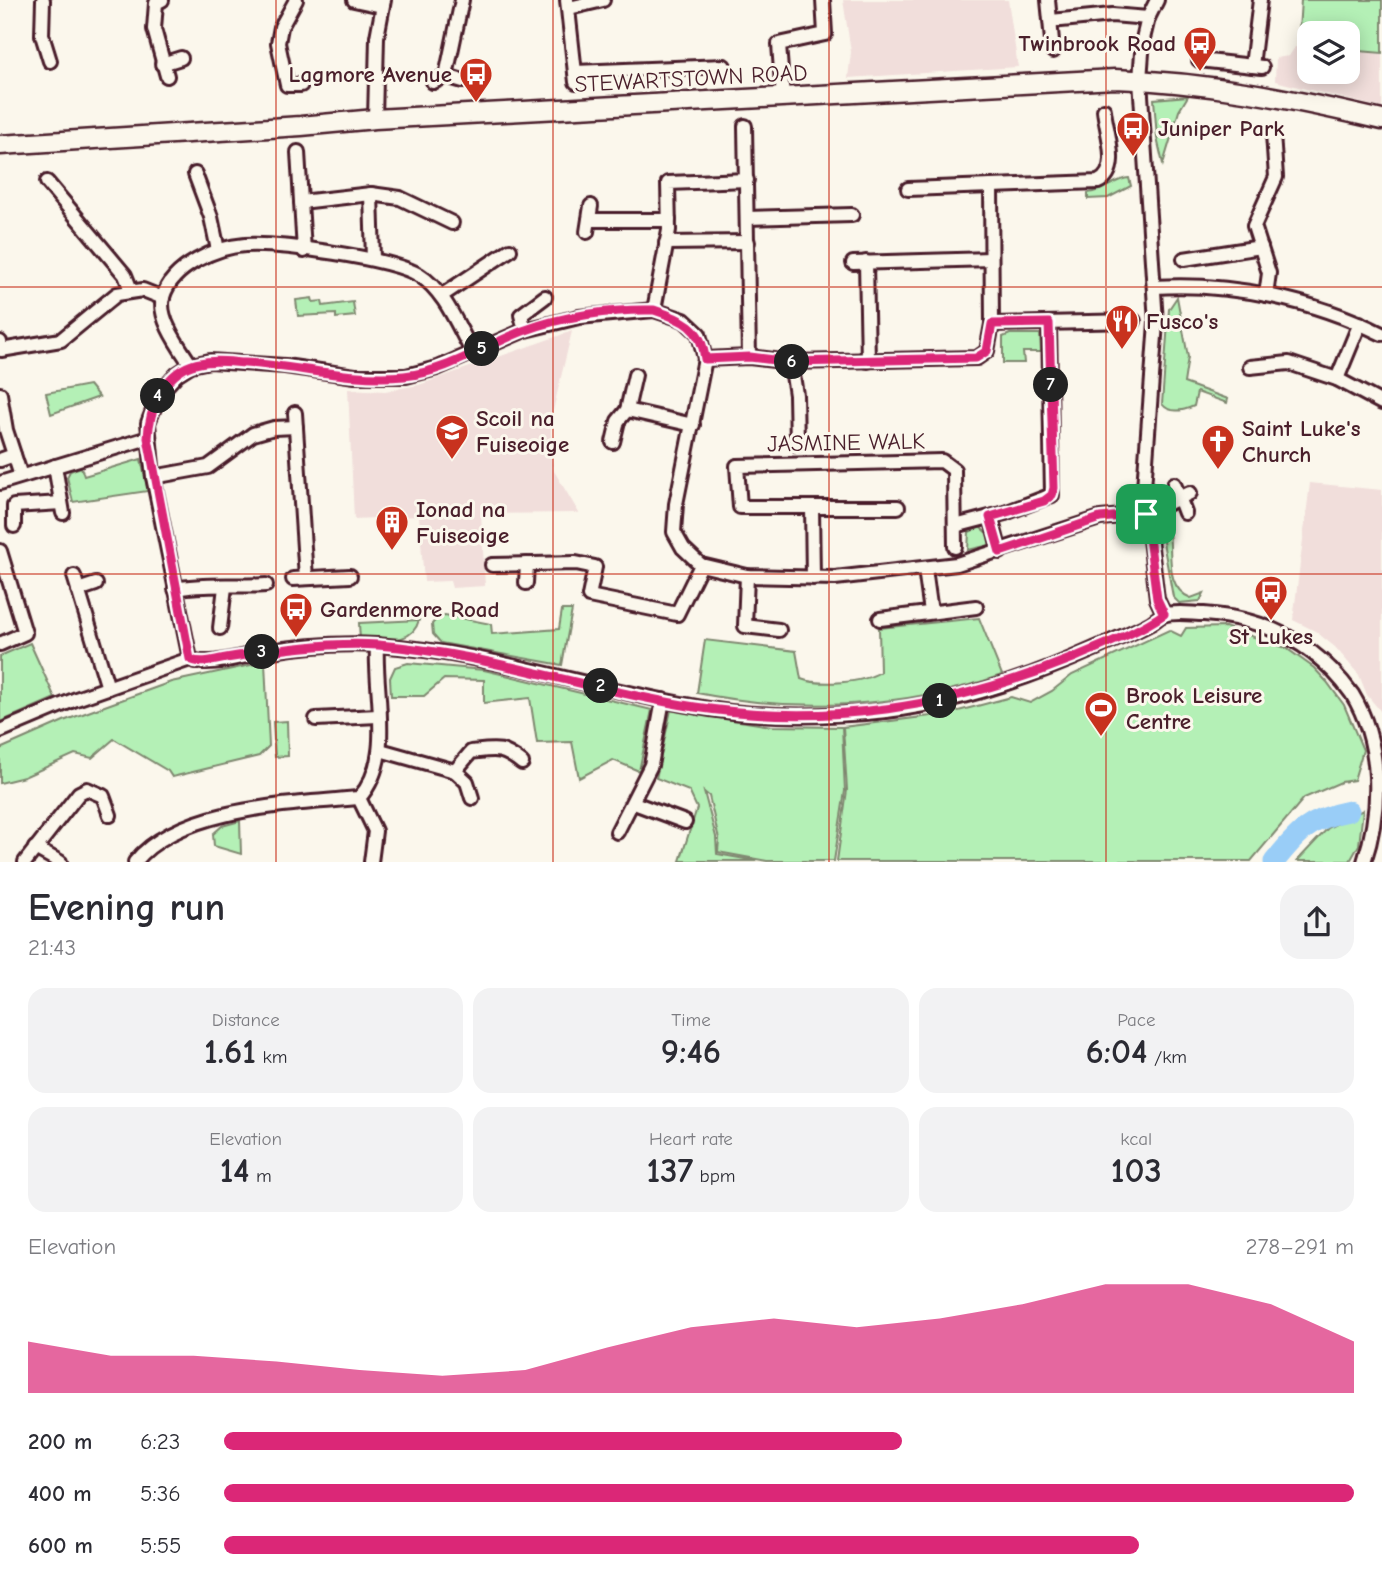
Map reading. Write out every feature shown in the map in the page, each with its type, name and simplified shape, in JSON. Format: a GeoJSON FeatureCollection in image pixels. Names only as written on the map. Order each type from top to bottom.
{"type":"FeatureCollection","features":[{"type":"Feature","properties":{"kind":"main road","name":"STEWARTSTOWN ROAD"},"geometry":{"type":"LineString","coordinates":[[0,145],[301,127],[375,119],[1140,80],[1175,81],[1253,91],[1382,120]]}},
{"type":"Feature","properties":{"kind":"street"},"geometry":{"type":"LineString","coordinates":[[43,0],[42,35],[50,61]]}},
{"type":"Feature","properties":{"kind":"street"},"geometry":{"type":"LineString","coordinates":[[296,0],[281,27],[278,43],[286,85],[301,85]]}},
{"type":"Feature","properties":{"kind":"street"},"geometry":{"type":"LineString","coordinates":[[354,0],[383,3],[376,49],[375,119]]}},
{"type":"Feature","properties":{"kind":"street"},"geometry":{"type":"LineString","coordinates":[[446,76],[462,0]]}},
{"type":"Feature","properties":{"kind":"street"},"geometry":{"type":"LineString","coordinates":[[603,0],[568,4],[576,77],[724,66]]}},
{"type":"Feature","properties":{"kind":"street"},"geometry":{"type":"LineString","coordinates":[[783,98],[779,44],[825,34],[823,0]]}},
{"type":"Feature","properties":{"kind":"street"},"geometry":{"type":"LineString","coordinates":[[1048,0],[1053,51]]}},
{"type":"Feature","properties":{"kind":"street"},"geometry":{"type":"LineString","coordinates":[[1157,0],[1148,18],[1141,48],[1140,80],[1156,322],[1147,421],[1146,514],[1157,599],[1164,614]]}},
{"type":"Feature","properties":{"kind":"street"},"geometry":{"type":"LineString","coordinates":[[1199,60],[1257,66],[1260,0]]}},
{"type":"Feature","properties":{"kind":"street"},"geometry":{"type":"LineString","coordinates":[[156,1],[154,29],[164,70],[181,58]]}},
{"type":"Feature","properties":{"kind":"street"},"geometry":{"type":"LineString","coordinates":[[1051,22],[1112,15],[1148,18]]}},
{"type":"Feature","properties":{"kind":"street"},"geometry":{"type":"LineString","coordinates":[[433,82],[446,76],[463,81]]}},
{"type":"Feature","properties":{"kind":"street"},"geometry":{"type":"LineString","coordinates":[[908,189],[1098,182],[1106,178],[1112,168],[1104,110]]}},
{"type":"Feature","properties":{"kind":"street"},"geometry":{"type":"LineString","coordinates":[[1106,127],[1120,125]]}},
{"type":"Feature","properties":{"kind":"street"},"geometry":{"type":"LineString","coordinates":[[745,126],[750,357]]}},
{"type":"Feature","properties":{"kind":"street"},"geometry":{"type":"LineString","coordinates":[[1266,295],[1269,273],[1254,226],[1276,177],[1273,134]]}},
{"type":"Feature","properties":{"kind":"street"},"geometry":{"type":"LineString","coordinates":[[298,152],[305,202],[304,251]]}},
{"type":"Feature","properties":{"kind":"street"},"geometry":{"type":"LineString","coordinates":[[195,174],[211,217],[218,250]]}},
{"type":"Feature","properties":{"kind":"street"},"geometry":{"type":"LineString","coordinates":[[654,310],[669,220],[668,183],[747,180]]}},
{"type":"Feature","properties":{"kind":"street"},"geometry":{"type":"LineString","coordinates":[[47,182],[125,275],[131,290]]}},
{"type":"Feature","properties":{"kind":"street"},"geometry":{"type":"LineString","coordinates":[[705,359],[750,357],[791,362],[976,358],[987,351],[992,324],[990,186]]}},
{"type":"Feature","properties":{"kind":"street"},"geometry":{"type":"LineString","coordinates":[[305,202],[372,194],[400,198],[452,223]]}},
{"type":"Feature","properties":{"kind":"street"},"geometry":{"type":"LineString","coordinates":[[372,194],[373,259]]}},
{"type":"Feature","properties":{"kind":"street"},"geometry":{"type":"LineString","coordinates":[[747,218],[852,215]]}},
{"type":"Feature","properties":{"kind":"street"},"geometry":{"type":"LineString","coordinates":[[589,219],[669,220]]}},
{"type":"Feature","properties":{"kind":"street"},"geometry":{"type":"LineString","coordinates":[[666,243],[748,242]]}},
{"type":"Feature","properties":{"kind":"street"},"geometry":{"type":"LineString","coordinates":[[191,365],[165,320],[163,298],[173,280],[200,259],[218,250],[247,245],[373,259],[416,273],[441,296],[473,353]]}},
{"type":"Feature","properties":{"kind":"street"},"geometry":{"type":"LineString","coordinates":[[1184,259],[1261,247]]}},
{"type":"Feature","properties":{"kind":"street"},"geometry":{"type":"LineString","coordinates":[[441,296],[510,250]]}},
{"type":"Feature","properties":{"kind":"street"},"geometry":{"type":"LineString","coordinates":[[868,361],[860,262],[991,259]]}},
{"type":"Feature","properties":{"kind":"street"},"geometry":{"type":"LineString","coordinates":[[1154,287],[1202,287],[1266,295],[1360,323],[1382,334]]}},
{"type":"Feature","properties":{"kind":"street"},"geometry":{"type":"LineString","coordinates":[[0,348],[61,340],[117,294],[143,290],[163,298]]}},
{"type":"Feature","properties":{"kind":"street"},"geometry":{"type":"LineString","coordinates":[[525,330],[521,315],[545,298]]}},
{"type":"Feature","properties":{"kind":"street"},"geometry":{"type":"LineString","coordinates":[[190,659],[153,477],[148,423],[160,393],[177,374],[191,365],[210,361],[285,366],[375,377],[427,371],[525,330],[605,313],[654,310],[684,320],[699,334],[705,359],[676,503],[674,531],[683,548],[701,565],[747,576],[813,578],[925,569],[1000,552],[1100,518],[1146,514],[1184,495]]}},
{"type":"Feature","properties":{"kind":"street"},"geometry":{"type":"LineString","coordinates":[[992,324],[1134,321]]}},
{"type":"Feature","properties":{"kind":"street"},"geometry":{"type":"LineString","coordinates":[[956,547],[955,526],[1044,501],[1052,495],[1049,323]]}},
{"type":"Feature","properties":{"kind":"street"},"geometry":{"type":"LineString","coordinates":[[1337,379],[1360,323]]}},
{"type":"Feature","properties":{"kind":"street"},"geometry":{"type":"LineString","coordinates":[[791,362],[796,395],[797,444]]}},
{"type":"Feature","properties":{"kind":"street"},"geometry":{"type":"LineString","coordinates":[[1250,367],[1289,363],[1337,379],[1382,403]]}},
{"type":"Feature","properties":{"kind":"street"},"geometry":{"type":"LineString","coordinates":[[613,442],[618,421],[627,410],[635,375]]}},
{"type":"Feature","properties":{"kind":"street"},"geometry":{"type":"LineString","coordinates":[[0,394],[21,476]]}},
{"type":"Feature","properties":{"kind":"street"},"geometry":{"type":"LineString","coordinates":[[627,410],[693,425]]}},
{"type":"Feature","properties":{"kind":"street"},"geometry":{"type":"LineString","coordinates":[[295,413],[299,579],[350,576]]}},
{"type":"Feature","properties":{"kind":"street"},"geometry":{"type":"LineString","coordinates":[[153,477],[208,467],[253,435],[274,428],[296,427]]}},
{"type":"Feature","properties":{"kind":"street"},"geometry":{"type":"LineString","coordinates":[[0,483],[148,438]]}},
{"type":"Feature","properties":{"kind":"street"},"geometry":{"type":"LineString","coordinates":[[0,460],[14,455]]}},
{"type":"Feature","properties":{"kind":"street","name":"JASMINE WALK"},"geometry":{"type":"LineString","coordinates":[[812,507],[740,507],[737,467],[942,461],[954,470],[955,526]]}},
{"type":"Feature","properties":{"kind":"street"},"geometry":{"type":"LineString","coordinates":[[14,526],[14,506],[62,508],[55,466]]}},
{"type":"Feature","properties":{"kind":"street"},"geometry":{"type":"LineString","coordinates":[[1174,484],[1184,495],[1185,513]]}},
{"type":"Feature","properties":{"kind":"street"},"geometry":{"type":"LineString","coordinates":[[813,578],[812,507],[898,507]]}},
{"type":"Feature","properties":{"kind":"street"},"geometry":{"type":"LineString","coordinates":[[990,517],[1000,552]]}},
{"type":"Feature","properties":{"kind":"street"},"geometry":{"type":"LineString","coordinates":[[0,551],[25,633],[0,644]]}},
{"type":"Feature","properties":{"kind":"street"},"geometry":{"type":"LineString","coordinates":[[492,565],[576,563],[594,567],[589,596],[677,614],[701,565]]}},
{"type":"Feature","properties":{"kind":"street"},"geometry":{"type":"LineString","coordinates":[[526,583],[527,564]]}},
{"type":"Feature","properties":{"kind":"street"},"geometry":{"type":"LineString","coordinates":[[925,569],[931,612]]}},
{"type":"Feature","properties":{"kind":"street"},"geometry":{"type":"LineString","coordinates":[[74,576],[108,688]]}},
{"type":"Feature","properties":{"kind":"street"},"geometry":{"type":"LineString","coordinates":[[747,576],[745,626],[779,630]]}},
{"type":"Feature","properties":{"kind":"street"},"geometry":{"type":"LineString","coordinates":[[175,589],[207,583],[225,587],[266,585]]}},
{"type":"Feature","properties":{"kind":"street"},"geometry":{"type":"LineString","coordinates":[[78,590],[96,584]]}},
{"type":"Feature","properties":{"kind":"street"},"geometry":{"type":"LineString","coordinates":[[220,628],[225,587]]}},
{"type":"Feature","properties":{"kind":"street"},"geometry":{"type":"LineString","coordinates":[[880,619],[976,607]]}},
{"type":"Feature","properties":{"kind":"street"},"geometry":{"type":"LineString","coordinates":[[0,731],[190,659],[207,661],[268,651],[377,645],[425,649],[694,707],[795,715],[865,713],[909,708],[1033,674],[1153,622],[1164,614],[1234,617],[1275,628],[1307,648],[1337,675],[1376,727],[1379,779],[1373,835],[1363,862]]}},
{"type":"Feature","properties":{"kind":"street"},"geometry":{"type":"LineString","coordinates":[[135,862],[165,837],[243,810],[359,798],[372,783],[380,750],[377,645]]}},
{"type":"Feature","properties":{"kind":"street"},"geometry":{"type":"LineString","coordinates":[[617,832],[651,765],[663,700]]}},
{"type":"Feature","properties":{"kind":"street"},"geometry":{"type":"LineString","coordinates":[[316,719],[378,716]]}},
{"type":"Feature","properties":{"kind":"street"},"geometry":{"type":"LineString","coordinates":[[454,771],[471,752],[494,749],[505,749],[522,764]]}},
{"type":"Feature","properties":{"kind":"street"},"geometry":{"type":"LineString","coordinates":[[380,750],[454,771],[467,782],[472,798]]}},
{"type":"Feature","properties":{"kind":"street"},"geometry":{"type":"LineString","coordinates":[[25,862],[79,793],[87,789],[103,796],[110,815]]}},
{"type":"Feature","properties":{"kind":"street"},"geometry":{"type":"LineString","coordinates":[[359,798],[376,831],[370,862]]}},
{"type":"Feature","properties":{"kind":"street"},"geometry":{"type":"LineString","coordinates":[[634,803],[685,822]]}},
{"type":"Feature","properties":{"kind":"street"},"geometry":{"type":"LineString","coordinates":[[35,848],[60,862]]}},
{"type":"Feature","properties":{"kind":"shaded area"},"geometry":{"type":"Polygon","coordinates":[[[843,0],[1008,0],[1018,67],[848,78],[851,52],[843,0]]]}},
{"type":"Feature","properties":{"kind":"shaded area"},"geometry":{"type":"Polygon","coordinates":[[[1297,47],[1297,84],[1360,84],[1360,51],[1382,54],[1382,108],[1275,81],[1276,58],[1289,56],[1297,47]]]}},
{"type":"Feature","properties":{"kind":"shaded area","name":"Scoil na Fuiseoige"},"geometry":{"type":"Polygon","coordinates":[[[572,331],[551,419],[551,450],[554,471],[579,513],[481,514],[485,586],[452,588],[450,581],[424,582],[419,516],[354,519],[348,389],[385,391],[419,385],[572,331]]]}},
{"type":"Feature","properties":{"kind":"shaded area"},"geometry":{"type":"Polygon","coordinates":[[[1310,483],[1382,490],[1382,713],[1367,695],[1359,675],[1335,647],[1315,631],[1293,620],[1310,483]]]}},
{"type":"Feature","properties":{"kind":"green space"},"geometry":{"type":"Polygon","coordinates":[[[1301,0],[1382,0],[1382,53],[1360,51],[1360,21],[1300,21],[1301,0]]]}},
{"type":"Feature","properties":{"kind":"green space"},"geometry":{"type":"Polygon","coordinates":[[[1188,96],[1179,111],[1163,164],[1157,138],[1154,99],[1188,96]]]}},
{"type":"Feature","properties":{"kind":"green space"},"geometry":{"type":"Polygon","coordinates":[[[1129,178],[1131,186],[1108,198],[1088,199],[1088,193],[1129,178]]]}},
{"type":"Feature","properties":{"kind":"green space"},"geometry":{"type":"Polygon","coordinates":[[[1177,297],[1188,357],[1184,383],[1228,399],[1227,403],[1197,392],[1194,406],[1190,408],[1173,410],[1162,404],[1169,309],[1177,297]]]}},
{"type":"Feature","properties":{"kind":"green space"},"geometry":{"type":"Polygon","coordinates":[[[312,298],[313,302],[322,301],[323,306],[353,302],[355,316],[298,316],[296,300],[312,298]]]}},
{"type":"Feature","properties":{"kind":"green space"},"geometry":{"type":"Polygon","coordinates":[[[1010,334],[1040,334],[1041,352],[1023,352],[1024,363],[1003,363],[1003,337],[1010,334]]]}},
{"type":"Feature","properties":{"kind":"green space"},"geometry":{"type":"Polygon","coordinates":[[[89,385],[99,397],[51,414],[46,393],[89,385]]]}},
{"type":"Feature","properties":{"kind":"green space"},"geometry":{"type":"Polygon","coordinates":[[[141,459],[148,491],[73,502],[67,477],[70,471],[81,467],[84,476],[141,459]]]}},
{"type":"Feature","properties":{"kind":"green space"},"geometry":{"type":"Polygon","coordinates":[[[980,527],[989,535],[990,545],[968,550],[969,532],[980,527]]]}},
{"type":"Feature","properties":{"kind":"green space"},"geometry":{"type":"Polygon","coordinates":[[[1168,527],[1171,566],[1176,585],[1182,593],[1191,598],[1204,593],[1200,601],[1179,603],[1173,597],[1161,531],[1168,527]]]}},
{"type":"Feature","properties":{"kind":"green space"},"geometry":{"type":"Polygon","coordinates":[[[562,610],[572,610],[562,665],[441,643],[433,634],[432,624],[438,617],[445,615],[491,624],[492,634],[559,629],[562,610]]]}},
{"type":"Feature","properties":{"kind":"green space"},"geometry":{"type":"Polygon","coordinates":[[[979,618],[1002,675],[965,686],[928,695],[851,704],[773,703],[697,693],[705,640],[796,651],[801,679],[841,682],[863,679],[880,672],[879,628],[979,618]]]}},
{"type":"Feature","properties":{"kind":"green space"},"geometry":{"type":"Polygon","coordinates":[[[419,620],[410,634],[403,637],[360,640],[359,623],[419,620]]]}},
{"type":"Feature","properties":{"kind":"green space","name":"Brook Leisure Centre"},"geometry":{"type":"Polygon","coordinates":[[[1225,627],[1286,648],[1314,668],[1344,705],[1363,750],[1354,780],[1341,782],[1304,798],[1251,861],[837,861],[847,790],[843,727],[947,714],[1011,697],[1030,703],[1052,691],[1072,675],[1169,630],[1181,636],[1186,628],[1225,627]]]}},
{"type":"Feature","properties":{"kind":"green space"},"geometry":{"type":"Polygon","coordinates":[[[30,643],[55,698],[0,722],[0,656],[30,643]]]}},
{"type":"Feature","properties":{"kind":"green space"},"geometry":{"type":"Polygon","coordinates":[[[265,662],[269,746],[259,756],[172,777],[168,771],[114,739],[92,758],[75,754],[24,777],[0,783],[0,749],[66,720],[171,682],[265,662]]]}},
{"type":"Feature","properties":{"kind":"green space"},"geometry":{"type":"Polygon","coordinates":[[[408,663],[484,670],[652,710],[639,771],[613,760],[579,778],[572,742],[537,743],[530,698],[484,703],[484,680],[444,679],[424,696],[391,696],[390,678],[395,667],[408,663]]]}},
{"type":"Feature","properties":{"kind":"green space"},"geometry":{"type":"Polygon","coordinates":[[[671,710],[771,726],[842,727],[845,791],[834,861],[767,861],[718,852],[719,839],[709,796],[704,792],[716,837],[717,854],[756,861],[680,861],[697,808],[689,791],[656,778],[671,710]]]}},
{"type":"Feature","properties":{"kind":"green space"},"geometry":{"type":"Polygon","coordinates":[[[287,721],[288,756],[275,757],[273,722],[287,721]]]}},
{"type":"Feature","properties":{"kind":"green space"},"geometry":{"type":"Polygon","coordinates":[[[1363,810],[1359,845],[1350,861],[1297,861],[1328,828],[1363,810]]]}},
{"type":"Feature","properties":{"kind":"green space"},"geometry":{"type":"Polygon","coordinates":[[[240,821],[241,854],[214,846],[213,834],[222,826],[240,821]]]}},
{"type":"Feature","properties":{"kind":"waterway"},"geometry":{"type":"LineString","coordinates":[[1274,862],[1306,828],[1324,818],[1349,811]]}},
{"type":"Feature","properties":{"kind":"place","name":"Twinbrook Road"},"geometry":{"type":"Point","coordinates":[1200,73]}},
{"type":"Feature","properties":{"kind":"place","name":"Lagmore Avenue"},"geometry":{"type":"Point","coordinates":[476,104]}},
{"type":"Feature","properties":{"kind":"place","name":"Juniper Park"},"geometry":{"type":"Point","coordinates":[1133,158]}},
{"type":"Feature","properties":{"kind":"place","name":"Fusco's"},"geometry":{"type":"Point","coordinates":[1122,351]}},
{"type":"Feature","properties":{"kind":"place","name":"Scoil na Fuiseoige"},"geometry":{"type":"Point","coordinates":[452,461]}},
{"type":"Feature","properties":{"kind":"place","name":"Saint Luke's Church"},"geometry":{"type":"Point","coordinates":[1218,471]}},
{"type":"Feature","properties":{"kind":"place","name":"Ionad na Fuiseoige"},"geometry":{"type":"Point","coordinates":[392,552]}},
{"type":"Feature","properties":{"kind":"place","name":"St Lukes"},"geometry":{"type":"Point","coordinates":[1271,622]}},
{"type":"Feature","properties":{"kind":"place","name":"Gardenmore Road"},"geometry":{"type":"Point","coordinates":[296,639]}},
{"type":"Feature","properties":{"kind":"place","name":"Brook Leisure Centre"},"geometry":{"type":"Point","coordinates":[1101,738]}},
{"type":"Feature","properties":{"kind":"route"},"geometry":{"type":"LineString","coordinates":[[654,310],[684,320],[699,334],[705,359],[750,357],[791,362],[976,358],[987,351],[992,324],[1049,323],[1054,488],[1052,495],[1044,501],[990,517],[1000,552],[1100,518],[1146,514],[1157,599],[1164,614],[1153,622],[1090,650],[1008,683],[897,709],[865,713],[795,715],[694,707],[425,649],[377,645],[352,644],[268,651],[194,662],[190,659],[153,477],[148,423],[160,393],[177,374],[191,365],[210,361],[285,366],[355,376],[406,376],[437,368],[525,330],[605,313],[654,310]]}}]}
